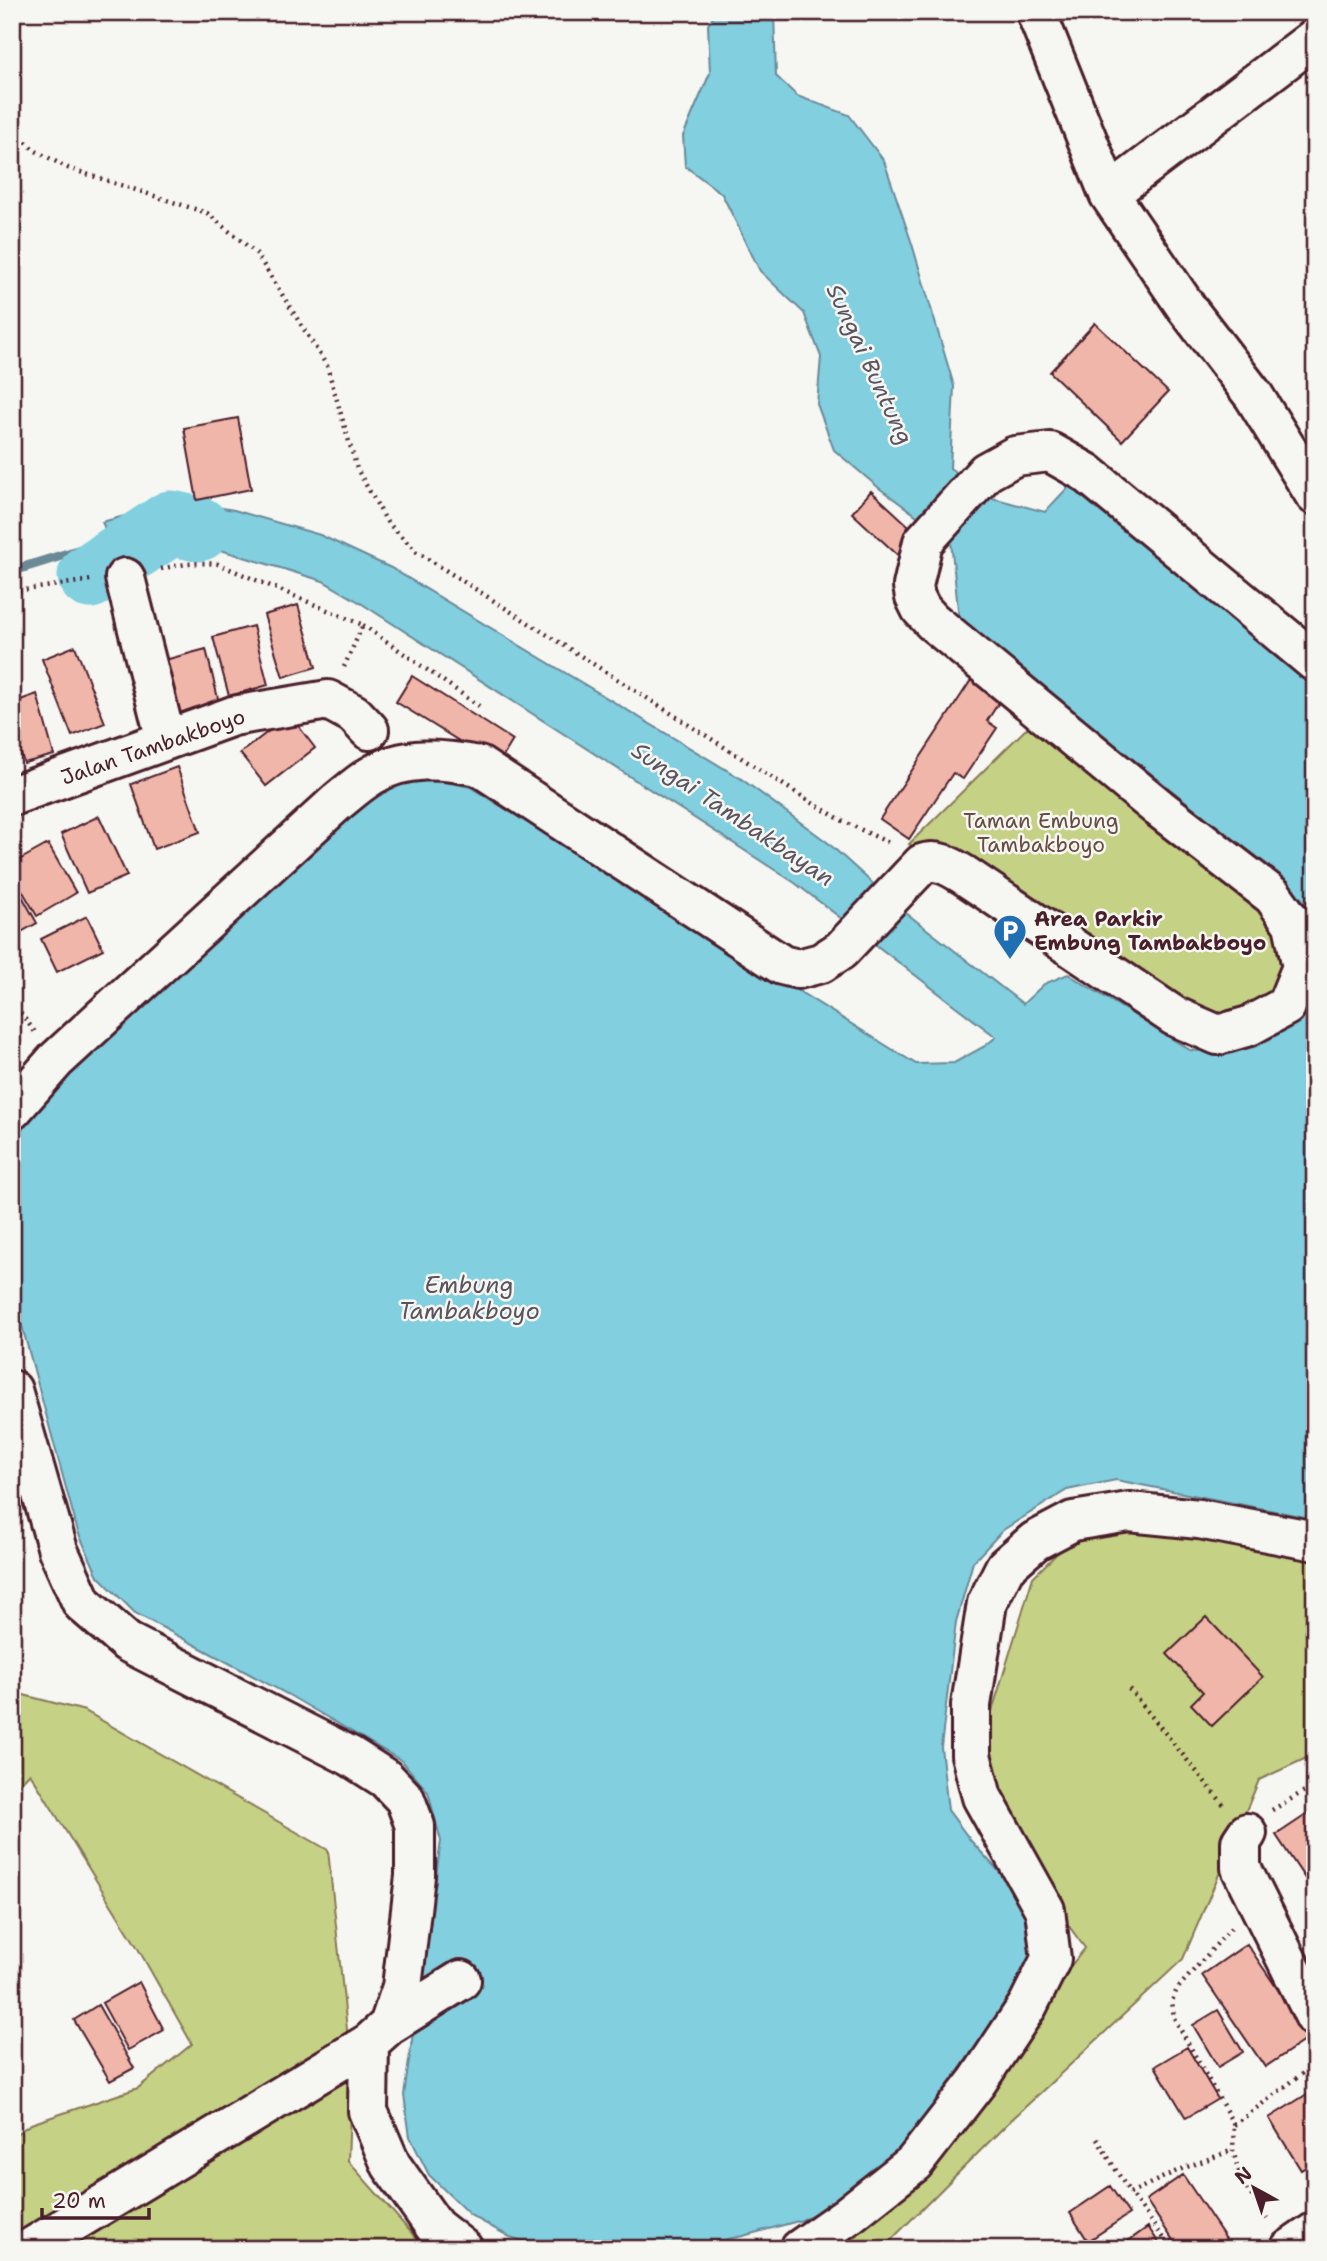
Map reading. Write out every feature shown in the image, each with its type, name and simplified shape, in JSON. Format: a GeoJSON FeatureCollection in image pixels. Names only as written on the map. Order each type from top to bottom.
{"type":"FeatureCollection","features":[{"type":"Feature","properties":{"kind":"street"},"geometry":{"type":"LineString","coordinates":[[1036,12],[1108,194],[1188,310],[1254,396],[1315,495]]}},
{"type":"Feature","properties":{"kind":"street"},"geometry":{"type":"LineString","coordinates":[[1108,194],[1315,38]]}},
{"type":"Feature","properties":{"kind":"street"},"geometry":{"type":"LineString","coordinates":[[12,1110],[56,1060],[336,803],[372,775],[395,765],[426,760],[479,766],[782,965],[798,969],[821,963],[841,950],[910,856],[947,865],[964,875],[1174,1016],[1218,1035],[1249,1027],[1286,1006],[1302,967],[1293,924],[1273,896],[1159,808],[932,621],[921,609],[913,586],[923,542],[986,472],[1015,456],[1050,452],[1087,473],[1315,662]]}},
{"type":"Feature","properties":{"kind":"street"},"geometry":{"type":"LineString","coordinates":[[125,578],[166,740]]}},
{"type":"Feature","properties":{"kind":"street"},"geometry":{"type":"LineString","coordinates":[[328,700],[354,714],[369,730]]}},
{"type":"Feature","properties":{"kind":"street","name":"Jalan Tambakboyo"},"geometry":{"type":"LineString","coordinates":[[12,796],[233,716],[328,700]]}},
{"type":"Feature","properties":{"kind":"street"},"geometry":{"type":"LineString","coordinates":[[12,1390],[58,1549],[82,1603],[127,1643],[350,1756],[386,1779],[405,1799],[415,1826],[415,1876],[402,1987],[379,2034],[368,2112],[391,2165],[435,2227],[463,2249]]}},
{"type":"Feature","properties":{"kind":"street"},"geometry":{"type":"LineString","coordinates":[[800,2249],[914,2163],[977,2082],[1028,2005],[1051,1959],[1045,1910],[982,1797],[971,1755],[971,1705],[987,1603],[1005,1567],[1035,1541],[1073,1521],[1129,1512],[1199,1519],[1315,1541]]}},
{"type":"Feature","properties":{"kind":"street"},"geometry":{"type":"LineString","coordinates":[[1247,1833],[1241,1842],[1241,1868],[1315,2017]]}},
{"type":"Feature","properties":{"kind":"street"},"geometry":{"type":"LineString","coordinates":[[29,2249],[379,2034],[461,1980]]}},
{"type":"Feature","properties":{"kind":"street"},"geometry":{"type":"LineString","coordinates":[[1280,2235],[1315,2232]]}},
{"type":"Feature","properties":{"kind":"path"},"geometry":{"type":"LineString","coordinates":[[12,126],[34,150],[68,168],[207,213],[256,253],[327,366],[357,469],[387,522],[417,552],[809,801],[910,856]]}},
{"type":"Feature","properties":{"kind":"path"},"geometry":{"type":"LineString","coordinates":[[12,592],[78,581],[125,578],[179,564],[218,564],[363,625],[479,706]]}},
{"type":"Feature","properties":{"kind":"path"},"geometry":{"type":"LineString","coordinates":[[328,700],[363,625]]}},
{"type":"Feature","properties":{"kind":"path"},"geometry":{"type":"LineString","coordinates":[[1129,1689],[1247,1833],[1254,1820],[1315,1785]]}},
{"type":"Feature","properties":{"kind":"path"},"geometry":{"type":"LineString","coordinates":[[1256,1899],[1177,1989],[1172,2001],[1174,2018],[1181,2034],[1234,2125],[1233,2150],[1244,2184],[1280,2235]]}},
{"type":"Feature","properties":{"kind":"path"},"geometry":{"type":"LineString","coordinates":[[1234,2125],[1315,2064]]}},
{"type":"Feature","properties":{"kind":"path"},"geometry":{"type":"LineString","coordinates":[[1097,2139],[1130,2193],[1172,2249]]}},
{"type":"Feature","properties":{"kind":"path"},"geometry":{"type":"LineString","coordinates":[[1130,2193],[1179,2170],[1233,2150]]}},
{"type":"Feature","properties":{"kind":"green space","name":"Taman Embung Tambakboyo"},"geometry":{"type":"Polygon","coordinates":[[[1029,726],[1259,903],[1280,928],[1287,980],[1225,1027],[909,844],[1029,726]]]}},
{"type":"Feature","properties":{"kind":"green space"},"geometry":{"type":"Polygon","coordinates":[[[1093,1518],[1315,1559],[1315,1754],[1259,1780],[1183,1959],[1007,2124],[882,2249],[795,2249],[928,2146],[1085,1948],[968,1790],[1033,1577],[1093,1518]]]}},
{"type":"Feature","properties":{"kind":"green space"},"geometry":{"type":"Polygon","coordinates":[[[12,1685],[20,1694],[85,1711],[328,1850],[348,2039],[12,2248],[12,2137],[31,2124],[138,2088],[192,2044],[136,1945],[30,1773],[12,1792],[12,1685]]]}},
{"type":"Feature","properties":{"kind":"green space"},"geometry":{"type":"Polygon","coordinates":[[[352,2061],[348,2161],[422,2245],[429,2249],[38,2249],[352,2061]]]}},
{"type":"Feature","properties":{"kind":"water","name":"Sungai Buntung"},"geometry":{"type":"Polygon","coordinates":[[[715,12],[774,12],[776,76],[797,96],[849,115],[884,161],[954,386],[950,468],[989,497],[1045,512],[1069,486],[1315,687],[1315,924],[1306,903],[1273,872],[959,619],[951,541],[879,488],[834,450],[817,404],[821,357],[804,313],[760,271],[722,194],[685,166],[683,136],[710,73],[708,25],[715,12]]]}},
{"type":"Feature","properties":{"kind":"water","name":"Embung Tambakboyo"},"geometry":{"type":"Polygon","coordinates":[[[181,501],[234,510],[320,535],[391,568],[740,778],[827,842],[901,909],[1023,1004],[1044,984],[1068,974],[1190,1050],[1229,1054],[1270,1039],[1294,1017],[1315,982],[1315,1519],[1116,1480],[1067,1490],[1003,1530],[973,1562],[956,1622],[941,1747],[948,1810],[971,1841],[1017,1891],[1030,1923],[1033,1951],[1022,1983],[898,2154],[853,2194],[802,2220],[680,2249],[550,2249],[510,2237],[470,2215],[429,2175],[410,2137],[404,2095],[441,1841],[428,1792],[402,1761],[287,1694],[135,1613],[98,1576],[78,1532],[12,1289],[12,1125],[349,809],[387,786],[427,778],[470,787],[916,1064],[954,1063],[996,1037],[795,883],[323,581],[188,540],[124,572],[102,522],[181,501]]]}},
{"type":"Feature","properties":{"kind":"building"},"geometry":{"type":"Polygon","coordinates":[[[1095,323],[1168,392],[1122,441],[1050,372],[1095,323]]]}},
{"type":"Feature","properties":{"kind":"building"},"geometry":{"type":"Polygon","coordinates":[[[238,418],[251,489],[197,500],[184,428],[238,418]]]}},
{"type":"Feature","properties":{"kind":"building"},"geometry":{"type":"Polygon","coordinates":[[[871,491],[921,537],[902,559],[852,513],[871,491]]]}},
{"type":"Feature","properties":{"kind":"building"},"geometry":{"type":"Polygon","coordinates":[[[298,605],[316,667],[283,677],[264,615],[298,605]]]}},
{"type":"Feature","properties":{"kind":"building"},"geometry":{"type":"Polygon","coordinates":[[[253,626],[268,685],[229,696],[213,637],[253,626]]]}},
{"type":"Feature","properties":{"kind":"building"},"geometry":{"type":"Polygon","coordinates":[[[75,646],[105,723],[72,736],[42,659],[75,646]]]}},
{"type":"Feature","properties":{"kind":"building"},"geometry":{"type":"Polygon","coordinates":[[[206,649],[222,715],[177,727],[161,661],[206,649]]]}},
{"type":"Feature","properties":{"kind":"building"},"geometry":{"type":"Polygon","coordinates":[[[412,676],[513,740],[498,765],[396,702],[412,676]]]}},
{"type":"Feature","properties":{"kind":"building"},"geometry":{"type":"Polygon","coordinates":[[[973,677],[1003,696],[987,721],[997,728],[963,779],[953,773],[909,839],[880,819],[973,677]]]}},
{"type":"Feature","properties":{"kind":"building"},"geometry":{"type":"Polygon","coordinates":[[[37,694],[54,755],[24,763],[12,728],[12,703],[37,694]]]}},
{"type":"Feature","properties":{"kind":"building"},"geometry":{"type":"Polygon","coordinates":[[[290,715],[315,748],[266,786],[240,753],[290,715]]]}},
{"type":"Feature","properties":{"kind":"building"},"geometry":{"type":"Polygon","coordinates":[[[177,767],[200,832],[154,849],[131,784],[177,767]]]}},
{"type":"Feature","properties":{"kind":"building"},"geometry":{"type":"Polygon","coordinates":[[[99,816],[127,876],[87,893],[61,834],[99,816]]]}},
{"type":"Feature","properties":{"kind":"building"},"geometry":{"type":"Polygon","coordinates":[[[48,844],[76,893],[37,916],[12,873],[12,864],[48,844]]]}},
{"type":"Feature","properties":{"kind":"building"},"geometry":{"type":"Polygon","coordinates":[[[12,880],[22,896],[12,902],[12,880]]]}},
{"type":"Feature","properties":{"kind":"building"},"geometry":{"type":"Polygon","coordinates":[[[22,896],[37,923],[12,937],[12,902],[22,896]]]}},
{"type":"Feature","properties":{"kind":"building"},"geometry":{"type":"Polygon","coordinates":[[[87,916],[103,949],[57,972],[41,939],[87,916]]]}},
{"type":"Feature","properties":{"kind":"building"},"geometry":{"type":"Polygon","coordinates":[[[1206,1617],[1263,1677],[1212,1726],[1191,1704],[1203,1692],[1167,1654],[1206,1617]]]}},
{"type":"Feature","properties":{"kind":"building"},"geometry":{"type":"Polygon","coordinates":[[[1315,1809],[1315,1878],[1308,1883],[1276,1835],[1315,1809]]]}},
{"type":"Feature","properties":{"kind":"building"},"geometry":{"type":"Polygon","coordinates":[[[1247,1944],[1310,2037],[1265,2067],[1202,1975],[1247,1944]]]}},
{"type":"Feature","properties":{"kind":"building"},"geometry":{"type":"Polygon","coordinates":[[[139,1982],[164,2030],[128,2050],[102,2003],[139,1982]]]}},
{"type":"Feature","properties":{"kind":"building"},"geometry":{"type":"Polygon","coordinates":[[[98,2005],[134,2068],[110,2081],[74,2020],[98,2005]]]}},
{"type":"Feature","properties":{"kind":"building"},"geometry":{"type":"Polygon","coordinates":[[[1218,2010],[1243,2052],[1218,2067],[1193,2025],[1218,2010]]]}},
{"type":"Feature","properties":{"kind":"building"},"geometry":{"type":"Polygon","coordinates":[[[1187,2047],[1218,2099],[1186,2118],[1155,2066],[1187,2047]]]}},
{"type":"Feature","properties":{"kind":"building"},"geometry":{"type":"Polygon","coordinates":[[[1315,2089],[1315,2161],[1301,2170],[1269,2118],[1315,2089]]]}},
{"type":"Feature","properties":{"kind":"building"},"geometry":{"type":"Polygon","coordinates":[[[1183,2175],[1226,2239],[1212,2249],[1179,2249],[1146,2200],[1183,2175]]]}},
{"type":"Feature","properties":{"kind":"building"},"geometry":{"type":"Polygon","coordinates":[[[1110,2186],[1129,2214],[1088,2241],[1070,2213],[1110,2186]]]}},
{"type":"Feature","properties":{"kind":"building"},"geometry":{"type":"Polygon","coordinates":[[[1148,2227],[1163,2249],[1117,2249],[1148,2227]]]}},
{"type":"Feature","properties":{"kind":"waterway","name":"Sungai Tambakbayan"},"geometry":{"type":"LineString","coordinates":[[90,576],[171,523],[198,529]]}},
{"type":"Feature","properties":{"kind":"waterway"},"geometry":{"type":"LineString","coordinates":[[12,571],[124,536]]}},
{"type":"Feature","properties":{"kind":"place","name":"Area Parkir Embung Tambakboyo"},"geometry":{"type":"Point","coordinates":[1010,961]}}]}
